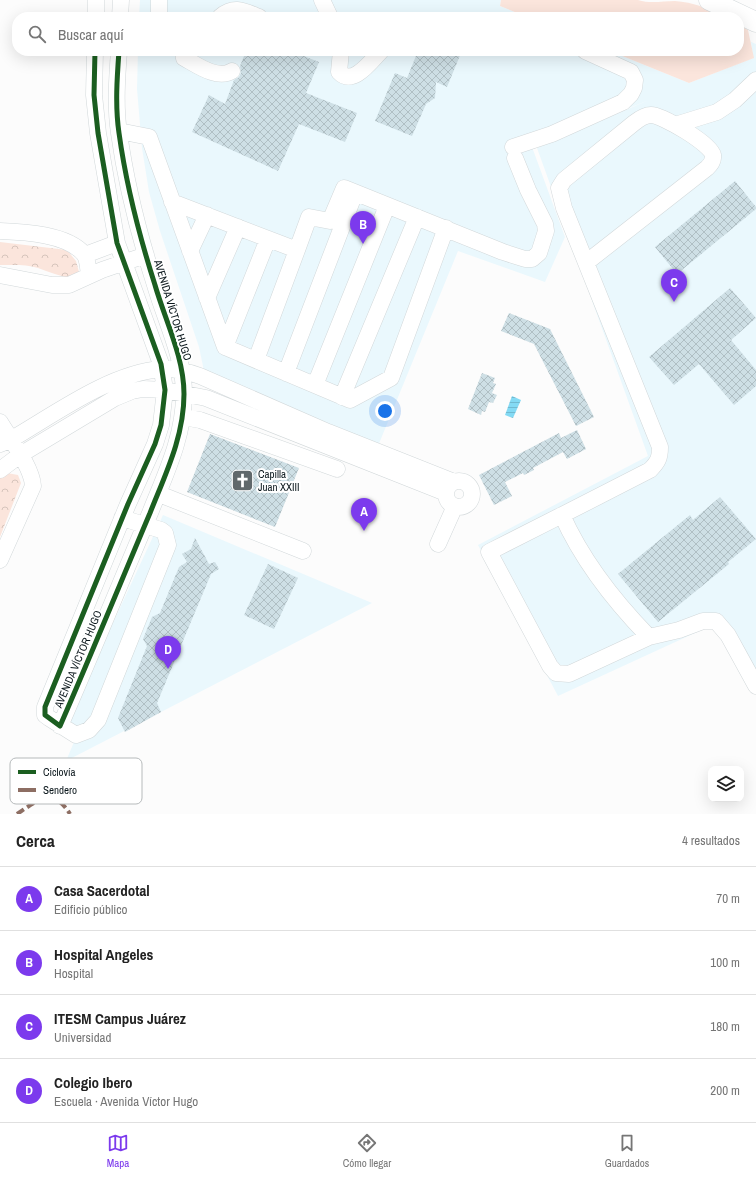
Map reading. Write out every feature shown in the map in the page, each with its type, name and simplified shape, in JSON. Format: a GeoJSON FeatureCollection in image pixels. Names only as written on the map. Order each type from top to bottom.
{"type":"FeatureCollection","features":[{"type":"Feature","properties":{"kind":"main road"},"geometry":{"type":"LineString","coordinates":[[709,0],[735,12]]}},
{"type":"Feature","properties":{"kind":"main road"},"geometry":{"type":"LineString","coordinates":[[744,16],[756,22]]}},
{"type":"Feature","properties":{"kind":"street"},"geometry":{"type":"LineString","coordinates":[[96,0],[96,12]]}},
{"type":"Feature","properties":{"kind":"street"},"geometry":{"type":"LineString","coordinates":[[120,0],[120,12]]}},
{"type":"Feature","properties":{"kind":"street"},"geometry":{"type":"LineString","coordinates":[[159,0],[159,12]]}},
{"type":"Feature","properties":{"kind":"street"},"geometry":{"type":"LineString","coordinates":[[322,0],[328,12]]}},
{"type":"Feature","properties":{"kind":"street"},"geometry":{"type":"LineString","coordinates":[[226,12],[234,10],[241,12]]}},
{"type":"Feature","properties":{"kind":"street","name":"AVENIDA VÍCTOR HUGO"},"geometry":{"type":"LineString","coordinates":[[95,56],[94,95],[98,133],[117,244],[162,369],[165,390],[161,425],[155,444],[125,511],[45,707],[45,715],[60,726],[159,494],[174,451],[183,417],[184,394],[182,371],[146,255],[131,195],[119,131],[116,93],[119,56]]}},
{"type":"Feature","properties":{"kind":"street"},"geometry":{"type":"LineString","coordinates":[[184,56],[184,58],[203,69],[215,73],[228,74],[232,71]]}},
{"type":"Feature","properties":{"kind":"street"},"geometry":{"type":"LineString","coordinates":[[341,56],[340,72],[346,77],[350,78],[362,70],[375,56]]}},
{"type":"Feature","properties":{"kind":"street"},"geometry":{"type":"LineString","coordinates":[[256,360],[309,217],[330,221],[344,188],[525,259],[532,260],[540,253],[546,231],[545,224],[514,152],[618,105],[631,94],[635,80],[631,72],[596,56]]}},
{"type":"Feature","properties":{"kind":"street"},"geometry":{"type":"LineString","coordinates":[[675,125],[717,112],[735,100],[756,80]]}},
{"type":"Feature","properties":{"kind":"street"},"geometry":{"type":"LineString","coordinates":[[94,95],[116,93]]}},
{"type":"Feature","properties":{"kind":"street"},"geometry":{"type":"LineString","coordinates":[[587,262],[711,164],[714,156],[710,149],[675,125],[656,116],[650,115],[640,118],[561,184],[559,192],[660,447],[660,457],[657,464],[650,470],[489,552],[550,666],[556,673],[569,674],[649,637],[711,620],[716,621],[728,635],[756,686]]}},
{"type":"Feature","properties":{"kind":"street"},"geometry":{"type":"LineString","coordinates":[[119,131],[149,137],[225,348]]}},
{"type":"Feature","properties":{"kind":"street"},"geometry":{"type":"LineString","coordinates":[[286,373],[355,193]]}},
{"type":"Feature","properties":{"kind":"street"},"geometry":{"type":"LineString","coordinates":[[172,202],[297,250]]}},
{"type":"Feature","properties":{"kind":"street"},"geometry":{"type":"LineString","coordinates":[[315,385],[387,206]]}},
{"type":"Feature","properties":{"kind":"street"},"geometry":{"type":"LineString","coordinates":[[190,251],[207,215]]}},
{"type":"Feature","properties":{"kind":"street"},"geometry":{"type":"LineString","coordinates":[[342,397],[417,217]]}},
{"type":"Feature","properties":{"kind":"street"},"geometry":{"type":"LineString","coordinates":[[208,298],[238,227]]}},
{"type":"Feature","properties":{"kind":"street"},"geometry":{"type":"LineString","coordinates":[[225,348],[350,400],[390,378],[446,228]]}},
{"type":"Feature","properties":{"kind":"street"},"geometry":{"type":"LineString","coordinates":[[0,232],[55,237],[72,245],[85,255],[89,275]]}},
{"type":"Feature","properties":{"kind":"street"},"geometry":{"type":"LineString","coordinates":[[225,348],[268,239]]}},
{"type":"Feature","properties":{"kind":"street"},"geometry":{"type":"LineString","coordinates":[[85,255],[117,244]]}},
{"type":"Feature","properties":{"kind":"street"},"geometry":{"type":"LineString","coordinates":[[0,275],[61,286],[74,284],[89,275],[146,255]]}},
{"type":"Feature","properties":{"kind":"street"},"geometry":{"type":"LineString","coordinates":[[5,442],[94,391],[136,373],[162,369],[182,371],[200,376],[232,390],[326,438]]}},
{"type":"Feature","properties":{"kind":"street"},"geometry":{"type":"LineString","coordinates":[[0,470],[20,454],[115,398],[132,391],[143,389],[165,390],[206,398],[326,438],[450,487]]}},
{"type":"Feature","properties":{"kind":"street"},"geometry":{"type":"LineString","coordinates":[[227,406],[232,390]]}},
{"type":"Feature","properties":{"kind":"street"},"geometry":{"type":"LineString","coordinates":[[94,391],[102,407]]}},
{"type":"Feature","properties":{"kind":"street"},"geometry":{"type":"LineString","coordinates":[[183,417],[200,420],[337,469]]}},
{"type":"Feature","properties":{"kind":"street"},"geometry":{"type":"LineString","coordinates":[[0,422],[5,442],[20,454],[33,480],[33,486],[0,560]]}},
{"type":"Feature","properties":{"kind":"street"},"geometry":{"type":"LineString","coordinates":[[155,444],[174,451]]}},
{"type":"Feature","properties":{"kind":"street"},"geometry":{"type":"LineString","coordinates":[[458,481],[467,484],[472,491],[468,503],[464,506],[455,506],[448,501],[450,487],[458,481]]}},
{"type":"Feature","properties":{"kind":"street"},"geometry":{"type":"LineString","coordinates":[[159,494],[303,551]]}},
{"type":"Feature","properties":{"kind":"street"},"geometry":{"type":"LineString","coordinates":[[438,544],[455,506]]}},
{"type":"Feature","properties":{"kind":"street"},"geometry":{"type":"LineString","coordinates":[[60,726],[76,735],[82,734],[89,730],[98,720],[168,545],[165,533],[156,527],[148,518],[125,511]]}},
{"type":"Feature","properties":{"kind":"street"},"geometry":{"type":"LineString","coordinates":[[562,515],[584,556],[613,596],[649,637]]}},
{"type":"Feature","properties":{"kind":"shaded area"},"geometry":{"type":"Polygon","coordinates":[[[140,0],[501,0],[500,6],[515,12],[139,12],[140,0]]]}},
{"type":"Feature","properties":{"kind":"shaded area"},"geometry":{"type":"Polygon","coordinates":[[[751,42],[756,44],[756,669],[721,621],[558,696],[478,545],[648,456],[537,148],[649,100],[532,147],[565,237],[545,282],[458,251],[378,446],[204,371],[199,347],[160,231],[149,192],[142,148],[137,89],[138,56],[622,56],[689,83],[753,58],[751,42]]]}},
{"type":"Feature","properties":{"kind":"shaded area"},"geometry":{"type":"Polygon","coordinates":[[[163,515],[372,603],[72,758],[67,758],[74,742],[61,735],[163,515]]]}},
{"type":"Feature","properties":{"kind":"green space"},"geometry":{"type":"Polygon","coordinates":[[[501,0],[675,1],[702,6],[717,12],[515,12],[500,6],[501,0]]]}},
{"type":"Feature","properties":{"kind":"green space"},"geometry":{"type":"Polygon","coordinates":[[[744,28],[748,30],[754,58],[689,83],[622,56],[744,56],[744,28]]]}},
{"type":"Feature","properties":{"kind":"green space"},"geometry":{"type":"Polygon","coordinates":[[[0,242],[67,250],[76,261],[79,272],[71,278],[29,266],[0,265],[0,242]]]}},
{"type":"Feature","properties":{"kind":"green space"},"geometry":{"type":"Polygon","coordinates":[[[7,473],[18,475],[21,483],[0,537],[0,478],[7,473]]]}},
{"type":"Feature","properties":{"kind":"water"},"geometry":{"type":"Polygon","coordinates":[[[512,396],[521,400],[513,418],[505,415],[512,396]]]}},
{"type":"Feature","properties":{"kind":"building"},"geometry":{"type":"Polygon","coordinates":[[[244,56],[304,56],[319,62],[306,93],[357,113],[345,142],[299,124],[278,171],[192,132],[209,95],[225,104],[234,80],[239,77],[241,73],[240,66],[244,56]]]}},
{"type":"Feature","properties":{"kind":"building"},"geometry":{"type":"Polygon","coordinates":[[[416,56],[460,56],[447,87],[436,82],[435,98],[426,104],[412,136],[375,121],[395,73],[407,78],[416,56]]]}},
{"type":"Feature","properties":{"kind":"building"},"geometry":{"type":"Polygon","coordinates":[[[735,181],[756,209],[677,274],[655,247],[735,181]]]}},
{"type":"Feature","properties":{"kind":"building"},"geometry":{"type":"Polygon","coordinates":[[[730,288],[756,318],[731,340],[756,370],[756,386],[734,405],[699,364],[674,385],[649,357],[730,288]]]}},
{"type":"Feature","properties":{"kind":"building"},"geometry":{"type":"Polygon","coordinates":[[[509,313],[550,329],[594,417],[576,426],[534,344],[501,331],[509,313]]]}},
{"type":"Feature","properties":{"kind":"building"},"geometry":{"type":"Polygon","coordinates":[[[482,373],[495,378],[493,383],[496,384],[492,393],[497,395],[493,403],[489,402],[485,412],[482,411],[481,415],[468,409],[482,373]]]}},
{"type":"Feature","properties":{"kind":"building"},"geometry":{"type":"Polygon","coordinates":[[[577,430],[586,449],[567,459],[563,452],[533,468],[534,470],[524,475],[523,473],[505,482],[512,496],[494,505],[479,475],[559,433],[561,438],[577,430]]]}},
{"type":"Feature","properties":{"kind":"building","name":"Capilla Juan XXIII"},"geometry":{"type":"Polygon","coordinates":[[[210,434],[299,468],[275,527],[187,492],[210,434]]]}},
{"type":"Feature","properties":{"kind":"building"},"geometry":{"type":"Polygon","coordinates":[[[720,497],[756,539],[728,562],[729,564],[658,622],[618,574],[690,515],[693,520],[720,497]]]}},
{"type":"Feature","properties":{"kind":"building"},"geometry":{"type":"Polygon","coordinates":[[[195,538],[209,564],[215,562],[219,569],[211,574],[157,703],[161,712],[125,732],[118,718],[147,646],[143,639],[152,617],[160,613],[179,567],[187,562],[182,554],[191,549],[195,538]]]}},
{"type":"Feature","properties":{"kind":"building"},"geometry":{"type":"Polygon","coordinates":[[[268,564],[298,578],[274,629],[244,615],[268,564]]]}},
{"type":"Feature","properties":{"kind":"marked path"},"geometry":{"type":"LineString","coordinates":[[17,814],[33,804]]}},
{"type":"Feature","properties":{"kind":"marked path"},"geometry":{"type":"LineString","coordinates":[[63,804],[70,814]]}},
{"type":"Feature","properties":{"kind":"cycle path"},"geometry":{"type":"LineString","coordinates":[[95,56],[94,95],[98,133],[117,243],[161,364],[165,390],[161,425],[155,444],[128,504],[45,707],[45,715],[60,726],[173,455],[181,425],[183,410],[184,394],[181,366],[144,247],[129,190],[122,152],[117,102],[119,56]]}},
{"type":"Feature","properties":{"kind":"place","name":"Hospital Angeles"},"geometry":{"type":"Point","coordinates":[363,244]}},
{"type":"Feature","properties":{"kind":"place","name":"ITESM Campus Juárez"},"geometry":{"type":"Point","coordinates":[674,302]}},
{"type":"Feature","properties":{"kind":"place","name":"Capilla Juan XXIII"},"geometry":{"type":"Point","coordinates":[243,480]}},
{"type":"Feature","properties":{"kind":"place","name":"Casa Sacerdotal"},"geometry":{"type":"Point","coordinates":[364,531]}},
{"type":"Feature","properties":{"kind":"place","name":"Colegio Ibero"},"geometry":{"type":"Point","coordinates":[168,669]}}]}
